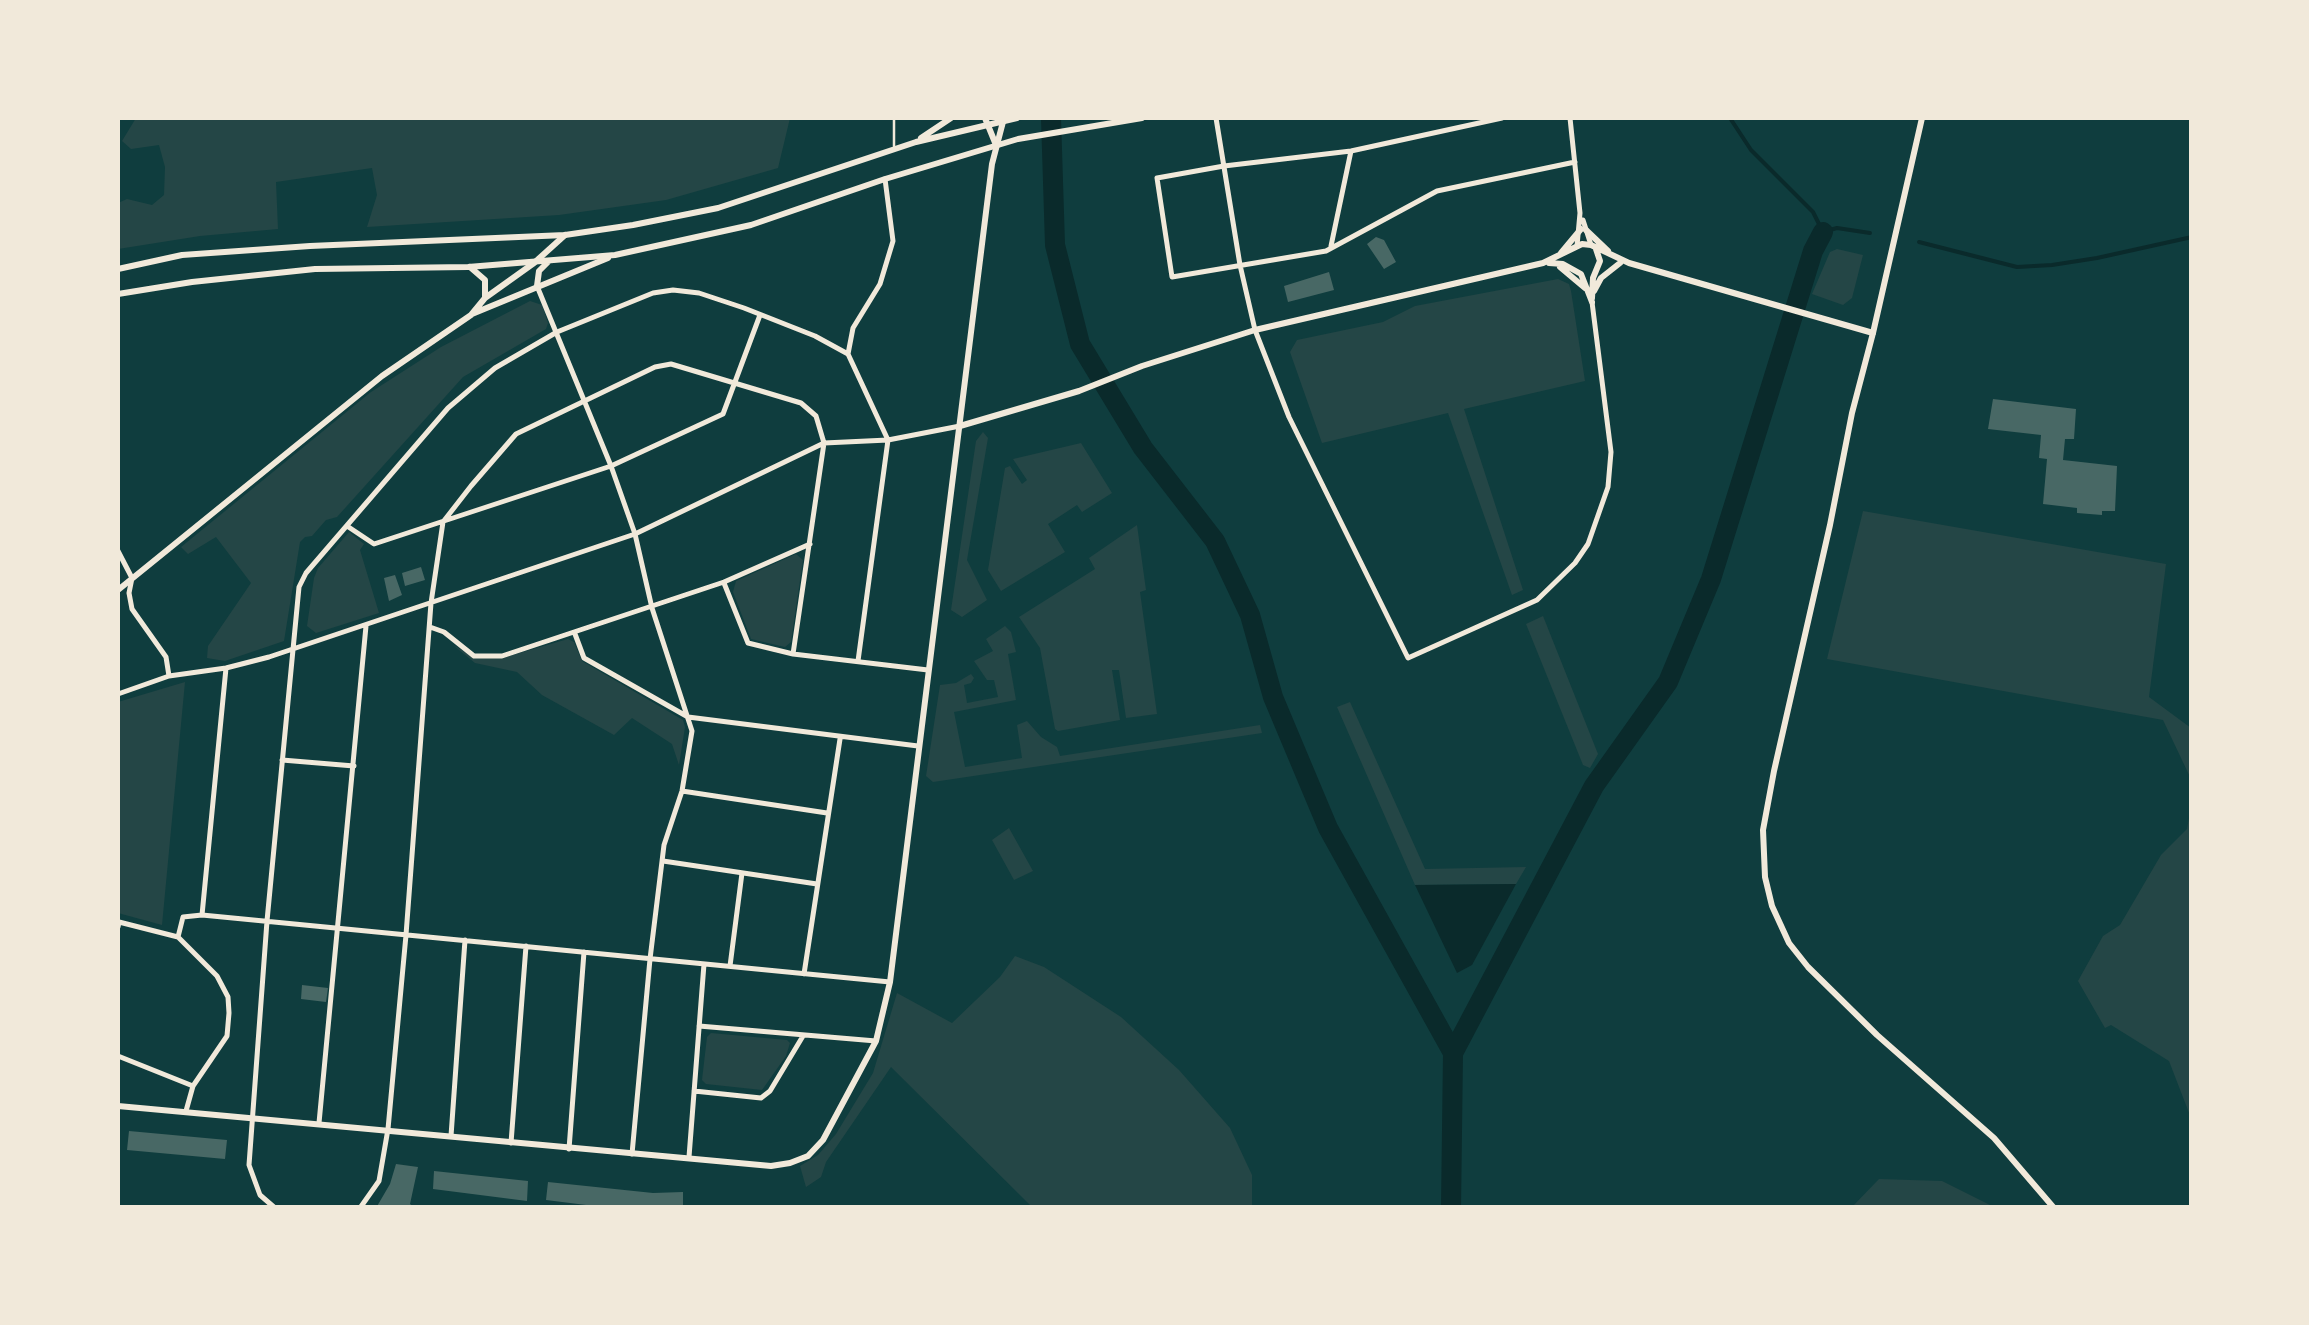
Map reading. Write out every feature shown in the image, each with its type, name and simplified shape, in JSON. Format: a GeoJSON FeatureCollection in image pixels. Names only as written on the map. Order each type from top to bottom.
{"type":"FeatureCollection","features":[{"type":"Feature","properties":{"kind":"street"},"geometry":{"type":"LineString","coordinates":[[916,142],[950,118]]}},
{"type":"Feature","properties":{"kind":"street"},"geometry":{"type":"LineString","coordinates":[[118,269],[200,254],[565,235],[718,208],[916,142],[986,122],[1017,118]]}},
{"type":"Feature","properties":{"kind":"street"},"geometry":{"type":"LineString","coordinates":[[118,294],[315,269],[468,267],[615,254],[751,225],[1018,139],[1142,118]]}},
{"type":"Feature","properties":{"kind":"street"},"geometry":{"type":"LineString","coordinates":[[1216,118],[1255,330],[1289,417],[1408,658],[1537,600],[1575,564],[1588,544],[1608,487],[1611,452],[1591,295],[1581,274],[1556,260]]}},
{"type":"Feature","properties":{"kind":"street"},"geometry":{"type":"LineString","coordinates":[[1502,118],[1351,151],[1156,178],[1172,277],[1331,248],[1438,191],[1575,162]]}},
{"type":"Feature","properties":{"kind":"street"},"geometry":{"type":"LineString","coordinates":[[1570,118],[1583,230],[1600,256],[1591,295]]}},
{"type":"Feature","properties":{"kind":"street"},"geometry":{"type":"LineString","coordinates":[[1922,118],[1774,771],[1763,830],[1766,877],[1772,906],[1789,942],[1808,967],[1877,1035],[1994,1138],[2054,1208]]}},
{"type":"Feature","properties":{"kind":"street"},"geometry":{"type":"LineString","coordinates":[[118,1106],[771,1166],[808,1156],[823,1140],[876,1041],[890,982],[996,146],[1004,120]]}},
{"type":"Feature","properties":{"kind":"street"},"geometry":{"type":"LineString","coordinates":[[986,122],[996,146]]}},
{"type":"Feature","properties":{"kind":"street"},"geometry":{"type":"LineString","coordinates":[[1331,248],[1351,151]]}},
{"type":"Feature","properties":{"kind":"street"},"geometry":{"type":"LineString","coordinates":[[858,661],[888,440],[848,354],[853,328],[880,284],[892,241],[885,179]]}},
{"type":"Feature","properties":{"kind":"street"},"geometry":{"type":"LineString","coordinates":[[1572,268],[1570,258],[1583,230]]}},
{"type":"Feature","properties":{"kind":"street"},"geometry":{"type":"LineString","coordinates":[[1556,260],[1583,230]]}},
{"type":"Feature","properties":{"kind":"street"},"geometry":{"type":"LineString","coordinates":[[1583,230],[1618,260]]}},
{"type":"Feature","properties":{"kind":"street"},"geometry":{"type":"LineString","coordinates":[[471,315],[485,298],[565,235]]}},
{"type":"Feature","properties":{"kind":"street"},"geometry":{"type":"LineString","coordinates":[[118,694],[168,676],[226,668],[366,626],[635,534],[824,444],[888,440],[960,426],[1079,391],[1255,330],[1556,260],[1575,247],[1593,246],[1618,260],[1873,333]]}},
{"type":"Feature","properties":{"kind":"street"},"geometry":{"type":"LineString","coordinates":[[118,590],[382,376],[471,315],[615,254]]}},
{"type":"Feature","properties":{"kind":"street"},"geometry":{"type":"LineString","coordinates":[[1556,260],[1591,295]]}},
{"type":"Feature","properties":{"kind":"street"},"geometry":{"type":"LineString","coordinates":[[1581,274],[1618,260]]}},
{"type":"Feature","properties":{"kind":"street"},"geometry":{"type":"LineString","coordinates":[[1591,295],[1618,260]]}},
{"type":"Feature","properties":{"kind":"street"},"geometry":{"type":"LineString","coordinates":[[549,261],[538,270],[537,286],[635,534],[652,608],[692,731],[682,792],[667,833],[663,861],[632,1154]]}},
{"type":"Feature","properties":{"kind":"street"},"geometry":{"type":"LineString","coordinates":[[468,267],[485,280],[485,298]]}},
{"type":"Feature","properties":{"kind":"street"},"geometry":{"type":"LineString","coordinates":[[275,1208],[260,1196],[250,1165],[252,1117],[293,647],[300,587],[306,573],[448,408],[495,368],[556,332],[653,293],[673,290],[698,293],[760,315],[815,336],[848,354]]}},
{"type":"Feature","properties":{"kind":"street"},"geometry":{"type":"LineString","coordinates":[[347,526],[374,544],[611,466],[723,414],[760,315]]}},
{"type":"Feature","properties":{"kind":"street"},"geometry":{"type":"LineString","coordinates":[[360,1208],[379,1181],[388,1129],[432,603],[443,522],[516,434],[655,368],[671,364],[802,403],[816,416],[824,444],[793,654]]}},
{"type":"Feature","properties":{"kind":"street"},"geometry":{"type":"LineString","coordinates":[[430,627],[444,632],[474,656],[502,656],[724,582],[810,544]]}},
{"type":"Feature","properties":{"kind":"street"},"geometry":{"type":"LineString","coordinates":[[118,550],[132,578],[132,609],[166,657],[168,676]]}},
{"type":"Feature","properties":{"kind":"street"},"geometry":{"type":"LineString","coordinates":[[724,582],[748,643],[793,654],[928,670]]}},
{"type":"Feature","properties":{"kind":"street"},"geometry":{"type":"LineString","coordinates":[[318,1123],[366,626]]}},
{"type":"Feature","properties":{"kind":"street"},"geometry":{"type":"LineString","coordinates":[[575,633],[584,658],[688,717],[918,746]]}},
{"type":"Feature","properties":{"kind":"street"},"geometry":{"type":"LineString","coordinates":[[202,915],[226,668]]}},
{"type":"Feature","properties":{"kind":"street"},"geometry":{"type":"LineString","coordinates":[[804,974],[840,738]]}},
{"type":"Feature","properties":{"kind":"street"},"geometry":{"type":"LineString","coordinates":[[282,760],[354,766]]}},
{"type":"Feature","properties":{"kind":"street"},"geometry":{"type":"LineString","coordinates":[[682,792],[828,812]]}},
{"type":"Feature","properties":{"kind":"street"},"geometry":{"type":"LineString","coordinates":[[663,861],[816,884]]}},
{"type":"Feature","properties":{"kind":"street"},"geometry":{"type":"LineString","coordinates":[[730,966],[742,873]]}},
{"type":"Feature","properties":{"kind":"street"},"geometry":{"type":"LineString","coordinates":[[178,937],[183,917],[202,915],[890,982]]}},
{"type":"Feature","properties":{"kind":"street"},"geometry":{"type":"LineString","coordinates":[[118,927],[119,922],[178,937],[217,976],[228,996],[227,1036],[193,1086],[186,1111]]}},
{"type":"Feature","properties":{"kind":"street"},"geometry":{"type":"LineString","coordinates":[[451,1136],[465,940]]}},
{"type":"Feature","properties":{"kind":"street"},"geometry":{"type":"LineString","coordinates":[[511,1143],[526,946]]}},
{"type":"Feature","properties":{"kind":"street"},"geometry":{"type":"LineString","coordinates":[[568,1148],[584,952]]}},
{"type":"Feature","properties":{"kind":"street"},"geometry":{"type":"LineString","coordinates":[[689,1157],[704,964]]}},
{"type":"Feature","properties":{"kind":"street"},"geometry":{"type":"LineString","coordinates":[[700,1026],[876,1041]]}},
{"type":"Feature","properties":{"kind":"street"},"geometry":{"type":"LineString","coordinates":[[694,1091],[761,1098],[770,1091],[803,1036]]}},
{"type":"Feature","properties":{"kind":"street"},"geometry":{"type":"LineString","coordinates":[[118,1056],[193,1086]]}},
{"type":"Feature","properties":{"kind":"lane"},"geometry":{"type":"LineString","coordinates":[[894,118],[894,150]]}},
{"type":"Feature","properties":{"kind":"shaded area"},"geometry":{"type":"Polygon","coordinates":[[[136,118],[790,118],[778,168],[666,200],[559,215],[367,227],[377,195],[372,168],[276,182],[278,229],[118,249],[118,203],[127,199],[152,205],[164,195],[165,167],[159,145],[131,149],[122,141],[136,118]]]}},
{"type":"Feature","properties":{"kind":"shaded area"},"geometry":{"type":"Polygon","coordinates":[[[1837,249],[1863,255],[1852,298],[1843,305],[1812,294],[1830,252],[1837,249]]]}},
{"type":"Feature","properties":{"kind":"shaded area"},"geometry":{"type":"Polygon","coordinates":[[[1558,279],[1569,284],[1571,291],[1585,381],[1464,409],[1523,590],[1512,595],[1448,413],[1322,443],[1290,352],[1297,340],[1383,322],[1415,306],[1558,279]]]}},
{"type":"Feature","properties":{"kind":"shaded area"},"geometry":{"type":"Polygon","coordinates":[[[530,301],[542,305],[546,329],[463,377],[337,517],[326,520],[312,536],[300,542],[284,641],[225,661],[207,658],[208,646],[251,583],[216,537],[188,554],[181,547],[371,392],[441,347],[530,301]]]}},
{"type":"Feature","properties":{"kind":"shaded area"},"geometry":{"type":"Polygon","coordinates":[[[983,432],[988,438],[967,560],[987,600],[962,617],[951,610],[976,441],[983,432]]]}},
{"type":"Feature","properties":{"kind":"shaded area"},"geometry":{"type":"Polygon","coordinates":[[[1081,443],[1112,493],[1082,512],[1077,505],[1048,524],[1065,552],[1001,591],[988,570],[1005,468],[1010,466],[1022,484],[1027,480],[1013,459],[1081,443]]]}},
{"type":"Feature","properties":{"kind":"shaded area"},"geometry":{"type":"Polygon","coordinates":[[[1863,511],[2166,564],[2149,697],[2191,728],[2191,779],[2163,720],[1827,659],[1863,511]]]}},
{"type":"Feature","properties":{"kind":"shaded area"},"geometry":{"type":"Polygon","coordinates":[[[1137,525],[1146,590],[1140,592],[1157,714],[1126,718],[1119,670],[1112,670],[1120,720],[1058,731],[1040,648],[1019,617],[1095,569],[1089,558],[1137,525]]]}},
{"type":"Feature","properties":{"kind":"shaded area"},"geometry":{"type":"Polygon","coordinates":[[[349,532],[364,544],[360,550],[379,613],[316,633],[307,626],[314,578],[349,532]]]}},
{"type":"Feature","properties":{"kind":"shaded area"},"geometry":{"type":"Polygon","coordinates":[[[796,554],[803,560],[791,642],[785,647],[751,639],[733,592],[736,581],[796,554]]]}},
{"type":"Feature","properties":{"kind":"shaded area"},"geometry":{"type":"Polygon","coordinates":[[[1543,616],[1598,754],[1590,768],[1583,765],[1526,624],[1543,616]]]}},
{"type":"Feature","properties":{"kind":"shaded area"},"geometry":{"type":"Polygon","coordinates":[[[1005,626],[1011,632],[1016,652],[1008,654],[1016,700],[954,712],[965,767],[1022,758],[1017,725],[1027,721],[1057,747],[1060,756],[1260,725],[1262,733],[933,782],[926,776],[940,685],[956,683],[971,674],[971,683],[964,685],[967,703],[998,697],[994,680],[987,680],[974,661],[993,651],[986,639],[1005,626]]]}},
{"type":"Feature","properties":{"kind":"shaded area"},"geometry":{"type":"Polygon","coordinates":[[[568,639],[574,642],[582,661],[683,720],[679,765],[672,744],[632,718],[614,735],[542,695],[517,672],[475,663],[453,645],[475,658],[502,658],[568,639]]]}},
{"type":"Feature","properties":{"kind":"shaded area"},"geometry":{"type":"Polygon","coordinates":[[[185,682],[162,925],[118,913],[118,702],[185,682]]]}},
{"type":"Feature","properties":{"kind":"shaded area"},"geometry":{"type":"Polygon","coordinates":[[[1350,702],[1425,869],[1526,867],[1516,884],[1415,885],[1337,707],[1350,702]]]}},
{"type":"Feature","properties":{"kind":"shaded area"},"geometry":{"type":"Polygon","coordinates":[[[2191,807],[2191,1118],[2169,1061],[2111,1025],[2105,1028],[2078,981],[2103,936],[2120,925],[2161,855],[2187,829],[2191,807]]]}},
{"type":"Feature","properties":{"kind":"shaded area"},"geometry":{"type":"Polygon","coordinates":[[[1009,828],[1033,871],[1014,880],[992,840],[1009,828]]]}},
{"type":"Feature","properties":{"kind":"shaded area"},"geometry":{"type":"Polygon","coordinates":[[[1516,884],[1472,965],[1457,973],[1415,885],[1516,884]]]}},
{"type":"Feature","properties":{"kind":"shaded area"},"geometry":{"type":"Polygon","coordinates":[[[1015,956],[1044,967],[1121,1017],[1179,1070],[1230,1128],[1252,1175],[1252,1207],[1032,1207],[891,1067],[826,1162],[821,1177],[806,1187],[800,1166],[818,1155],[836,1134],[873,1073],[897,993],[952,1023],[1000,977],[1015,956]]]}},
{"type":"Feature","properties":{"kind":"shaded area"},"geometry":{"type":"Polygon","coordinates":[[[711,1033],[790,1043],[786,1056],[762,1090],[706,1084],[702,1080],[707,1037],[711,1033]]]}},
{"type":"Feature","properties":{"kind":"shaded area"},"geometry":{"type":"Polygon","coordinates":[[[1879,1179],[1942,1181],[1994,1207],[1852,1207],[1879,1179]]]}},
{"type":"Feature","properties":{"kind":"building"},"geometry":{"type":"Polygon","coordinates":[[[1376,237],[1384,240],[1396,262],[1384,269],[1367,244],[1376,237]]]}},
{"type":"Feature","properties":{"kind":"building"},"geometry":{"type":"Polygon","coordinates":[[[1329,272],[1334,290],[1288,302],[1284,286],[1329,272]]]}},
{"type":"Feature","properties":{"kind":"building"},"geometry":{"type":"Polygon","coordinates":[[[1993,399],[2076,409],[2074,439],[2065,439],[2063,460],[2117,466],[2115,511],[2102,511],[2102,515],[2077,513],[2077,508],[2043,504],[2047,459],[2039,458],[2041,435],[1988,429],[1993,399]]]}},
{"type":"Feature","properties":{"kind":"building"},"geometry":{"type":"Polygon","coordinates":[[[421,567],[425,580],[405,586],[402,573],[421,567]]]}},
{"type":"Feature","properties":{"kind":"building"},"geometry":{"type":"Polygon","coordinates":[[[395,575],[402,595],[389,601],[384,578],[395,575]]]}},
{"type":"Feature","properties":{"kind":"building"},"geometry":{"type":"Polygon","coordinates":[[[302,985],[328,988],[326,1002],[301,999],[302,985]]]}},
{"type":"Feature","properties":{"kind":"building"},"geometry":{"type":"Polygon","coordinates":[[[129,1131],[227,1140],[225,1159],[127,1150],[129,1131]]]}},
{"type":"Feature","properties":{"kind":"building"},"geometry":{"type":"Polygon","coordinates":[[[396,1164],[418,1167],[410,1204],[415,1208],[376,1208],[390,1184],[396,1164]]]}},
{"type":"Feature","properties":{"kind":"building"},"geometry":{"type":"Polygon","coordinates":[[[434,1171],[528,1181],[527,1201],[433,1189],[434,1171]]]}},
{"type":"Feature","properties":{"kind":"building"},"geometry":{"type":"Polygon","coordinates":[[[548,1182],[653,1193],[683,1192],[683,1208],[610,1208],[546,1200],[548,1182]]]}},
{"type":"Feature","properties":{"kind":"waterway"},"geometry":{"type":"LineString","coordinates":[[1051,118],[1055,245],[1080,344],[1143,448],[1215,541],[1250,615],[1273,697],[1328,828],[1453,1053],[1451,1208]]}},
{"type":"Feature","properties":{"kind":"waterway"},"geometry":{"type":"LineString","coordinates":[[1730,118],[1751,150],[1813,212],[1823,232],[1837,228],[1870,233]]}},
{"type":"Feature","properties":{"kind":"waterway"},"geometry":{"type":"LineString","coordinates":[[1453,1053],[1594,786],[1668,682],[1711,579],[1813,251],[1823,232]]}},
{"type":"Feature","properties":{"kind":"waterway"},"geometry":{"type":"LineString","coordinates":[[1919,242],[2017,267],[2097,258],[2192,237]]}}]}
